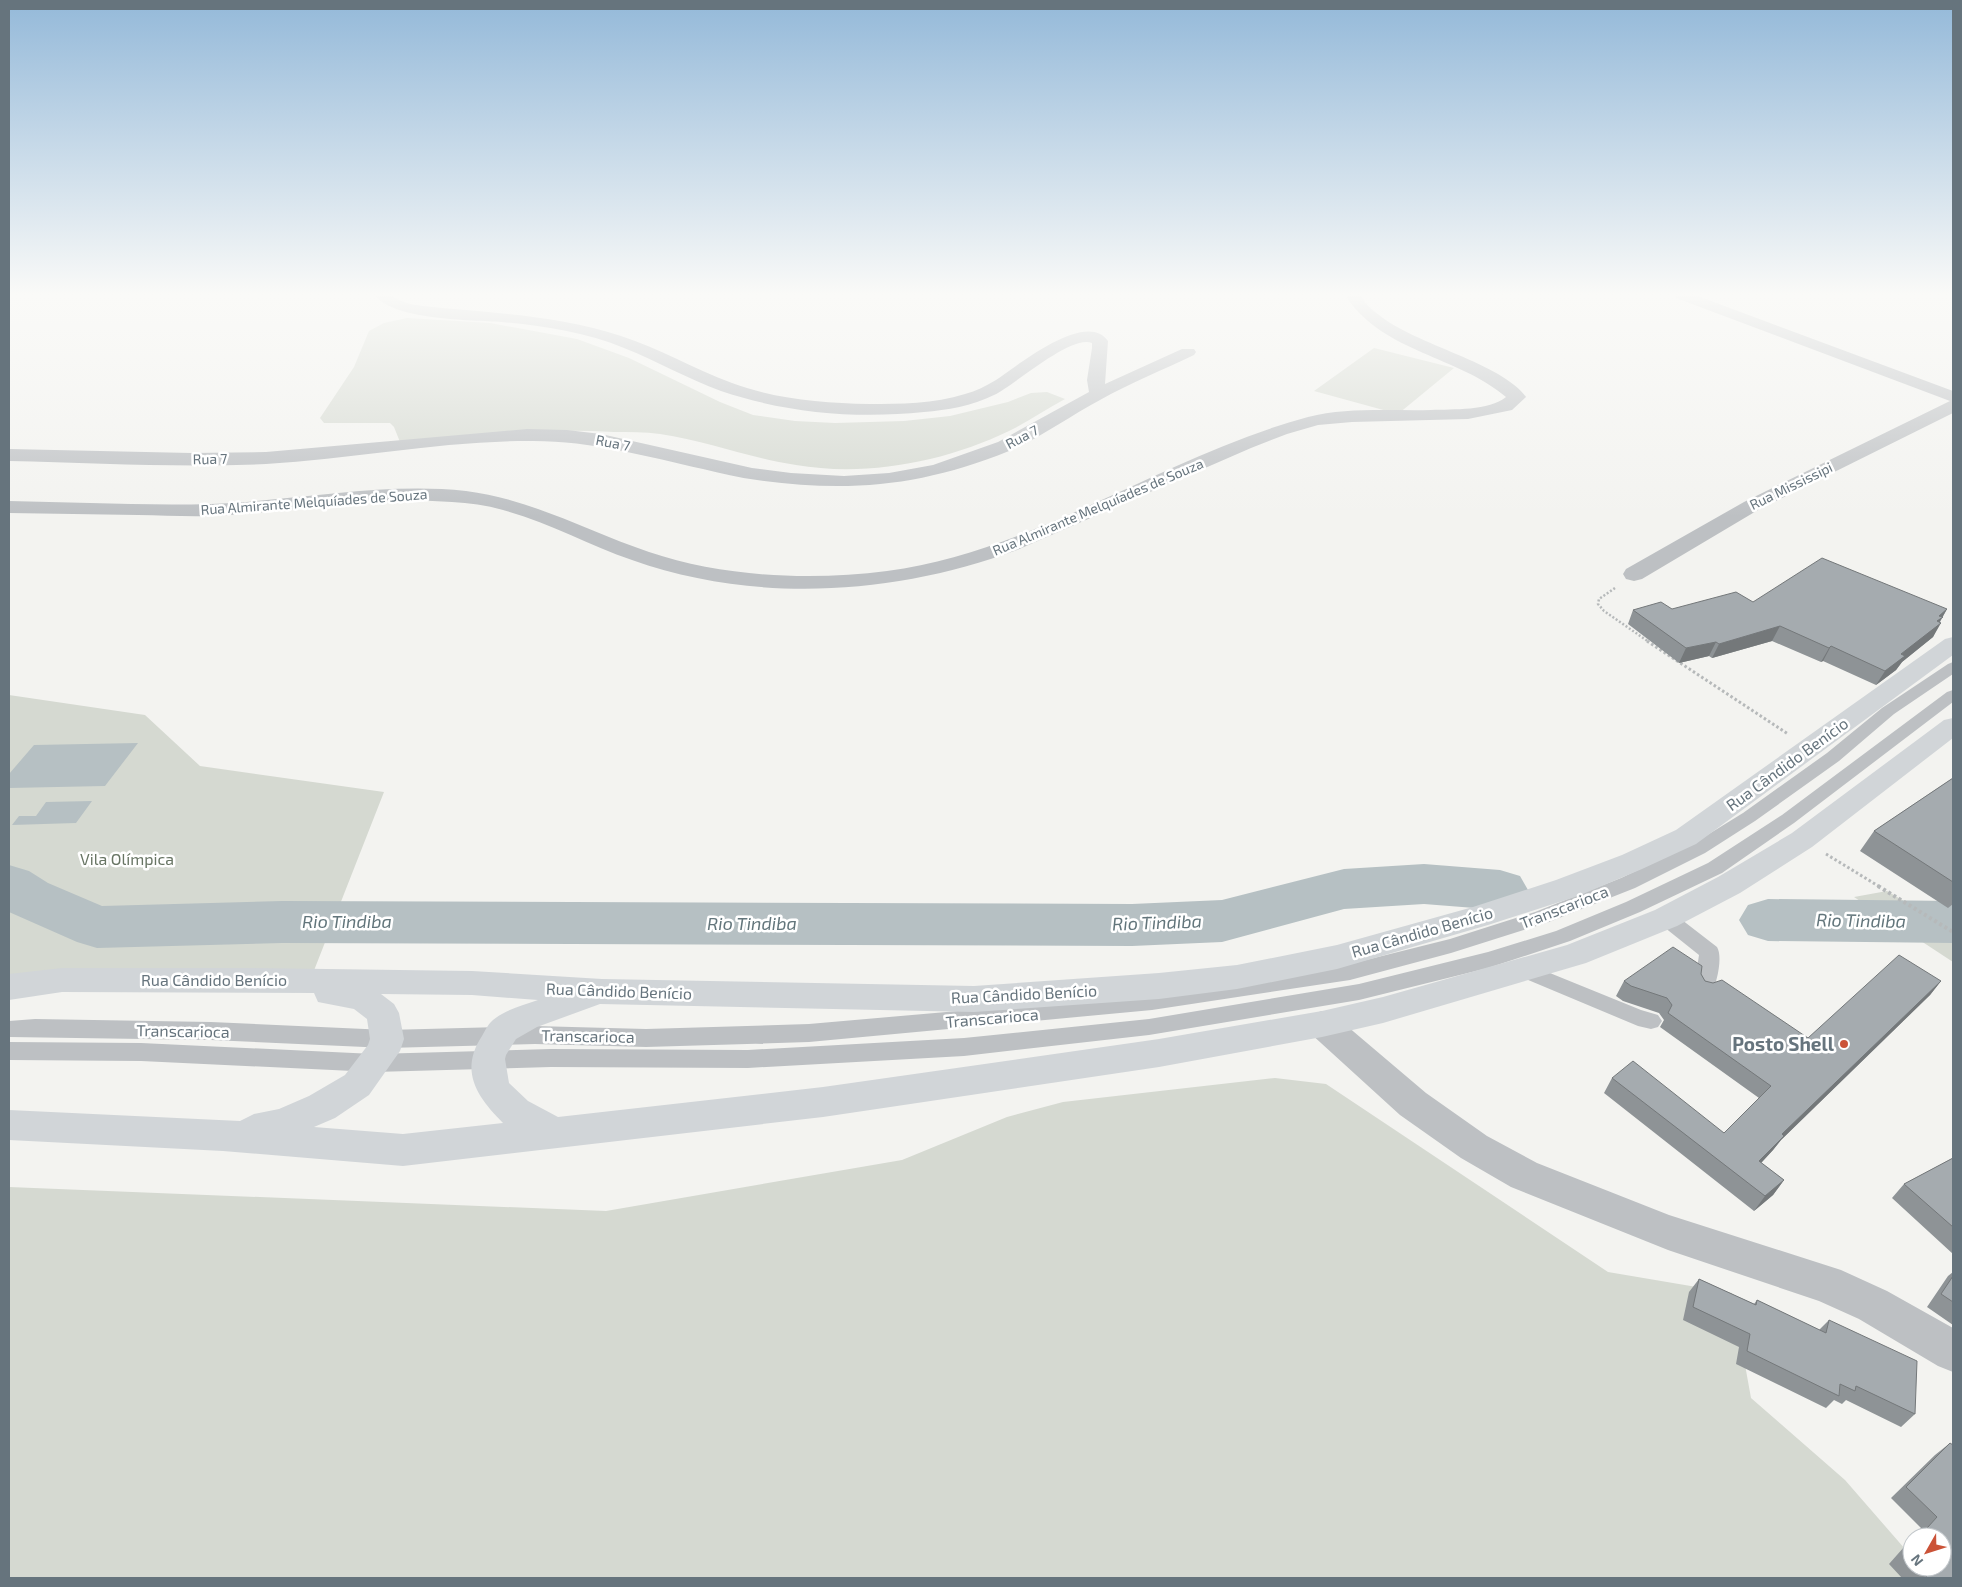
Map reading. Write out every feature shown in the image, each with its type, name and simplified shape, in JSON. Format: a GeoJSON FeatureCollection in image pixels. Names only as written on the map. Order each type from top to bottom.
{"type":"FeatureCollection","features":[{"type":"Feature","properties":{"kind":"main road","name":"Rua Cândido Benício"},"geometry":{"type":"LineString","coordinates":[[9,986],[62,980],[253,980],[472,983],[602,992],[974,999],[1158,986],[1237,977],[1337,957],[1477,917],[1567,888],[1632,862],[1686,836],[1953,644]]}},
{"type":"Feature","properties":{"kind":"main road"},"geometry":{"type":"LineString","coordinates":[[9,1125],[224,1135],[403,1150],[832,1101],[1159,1053],[1322,1024],[1383,1010],[1575,955],[1666,918],[1729,885],[1802,840],[1953,726]]}},
{"type":"Feature","properties":{"kind":"main road"},"geometry":{"type":"LineString","coordinates":[[224,1135],[283,1124],[322,1107],[357,1085],[380,1051],[382,1013],[362,998],[253,980]]}},
{"type":"Feature","properties":{"kind":"main road"},"geometry":{"type":"LineString","coordinates":[[555,1132],[515,1112],[493,1089],[494,1048],[504,1030],[525,1018],[602,992]]}},
{"type":"Feature","properties":{"kind":"street"},"geometry":{"type":"LineString","coordinates":[[686,369],[708,379],[753,394],[794,404],[830,408],[896,408],[930,406],[970,398],[1001,384],[1020,369]]}},
{"type":"Feature","properties":{"kind":"street"},"geometry":{"type":"LineString","coordinates":[[1096,369],[1094,375],[1098,394]]}},
{"type":"Feature","properties":{"kind":"street","name":"Rua 7"},"geometry":{"type":"LineString","coordinates":[[9,454],[192,459],[266,458],[467,439],[527,435],[567,436],[601,440],[752,474],[791,480],[844,482],[889,479],[937,470],[981,456],[1032,432],[1098,394],[1151,369]]}},
{"type":"Feature","properties":{"kind":"street","name":"Rua Almirante Melquíades de Souza"},"geometry":{"type":"LineString","coordinates":[[9,507],[210,510],[416,493],[446,495],[491,501],[518,508],[646,557],[681,568],[777,582],[829,582],[887,577],[949,566],[1002,550],[1244,444],[1281,430],[1317,420],[1352,417],[1468,414],[1506,406],[1517,396],[1496,380],[1473,369]]}},
{"type":"Feature","properties":{"kind":"street"},"geometry":{"type":"LineString","coordinates":[[1878,369],[1953,397]]}},
{"type":"Feature","properties":{"kind":"street","name":"Rua Mississipi"},"geometry":{"type":"LineString","coordinates":[[1634,574],[1689,539],[1736,513],[1953,406]]}},
{"type":"Feature","properties":{"kind":"street"},"geometry":{"type":"LineString","coordinates":[[1322,1024],[1413,1104],[1474,1146],[1524,1175],[1668,1232],[1827,1284],[1873,1305],[1953,1351]]}},
{"type":"Feature","properties":{"kind":"lane","name":"Transcarioca"},"geometry":{"type":"LineString","coordinates":[[9,1051],[380,1051],[494,1048],[646,1038],[809,1034],[1152,1002],[1350,972],[1451,946],[1542,917],[1628,883],[1698,849],[1749,817],[1832,757],[1888,711],[1953,667]]}},
{"type":"Feature","properties":{"kind":"lane","name":"Transcarioca"},"geometry":{"type":"LineString","coordinates":[[9,1029],[211,1031],[380,1051],[494,1048],[748,1059],[964,1047],[1149,1027],[1360,992],[1488,960],[1563,936],[1715,868],[1788,819],[1953,695]]}},
{"type":"Feature","properties":{"kind":"lane"},"geometry":{"type":"LineString","coordinates":[[1666,918],[1710,952],[1704,988]]}},
{"type":"Feature","properties":{"kind":"lane"},"geometry":{"type":"LineString","coordinates":[[1523,970],[1638,1018],[1651,1021]]}},
{"type":"Feature","properties":{"kind":"path"},"geometry":{"type":"LineString","coordinates":[[1634,574],[1599,600],[1598,604],[1604,611],[1673,660],[1810,748]]}},
{"type":"Feature","properties":{"kind":"path"},"geometry":{"type":"LineString","coordinates":[[1802,840],[1953,932]]}},
{"type":"Feature","properties":{"kind":"green space"},"geometry":{"type":"Polygon","coordinates":[[[353,369],[652,369],[720,402],[753,415],[795,421],[835,423],[904,421],[950,416],[1008,402],[1031,393],[1047,392],[1065,399],[1009,431],[959,451],[905,464],[850,469],[823,468],[779,462],[654,433],[560,431],[400,442],[394,427],[390,423],[324,423],[320,418],[353,369]]]}},
{"type":"Feature","properties":{"kind":"green space"},"geometry":{"type":"Polygon","coordinates":[[[1345,369],[1453,369],[1398,414],[1314,391],[1345,369]]]}},
{"type":"Feature","properties":{"kind":"green space","name":"Vila Olímpica"},"geometry":{"type":"Polygon","coordinates":[[[9,695],[145,715],[200,766],[384,792],[313,973],[44,978],[9,982],[9,695]]]}},
{"type":"Feature","properties":{"kind":"green space"},"geometry":{"type":"Polygon","coordinates":[[[1887,891],[1919,910],[1953,910],[1953,962],[1854,897],[1887,891]]]}},
{"type":"Feature","properties":{"kind":"green space"},"geometry":{"type":"Polygon","coordinates":[[[1275,1078],[1326,1084],[1608,1272],[1732,1293],[1751,1398],[1845,1480],[1902,1546],[1902,1577],[1931,1578],[9,1578],[9,1187],[606,1211],[902,1160],[1007,1117],[1063,1102],[1275,1078]]]}},
{"type":"Feature","properties":{"kind":"shaded area"},"geometry":{"type":"Polygon","coordinates":[[[138,743],[105,786],[9,788],[9,774],[34,745],[138,743]]]}},
{"type":"Feature","properties":{"kind":"shaded area"},"geometry":{"type":"Polygon","coordinates":[[[92,801],[76,823],[12,825],[19,816],[36,816],[46,802],[92,801]]]}},
{"type":"Feature","properties":{"kind":"building"},"geometry":{"type":"Polygon","coordinates":[[[1822,558],[1947,609],[1939,616],[1943,617],[1937,621],[1941,623],[1901,654],[1905,656],[1885,671],[1831,646],[1829,648],[1780,626],[1719,644],[1716,642],[1686,648],[1633,610],[1661,602],[1672,609],[1736,592],[1753,602],[1822,558]]]}},
{"type":"Feature","properties":{"kind":"building"},"geometry":{"type":"Polygon","coordinates":[[[1953,778],[1953,882],[1874,831],[1953,778]]]}},
{"type":"Feature","properties":{"kind":"building"},"geometry":{"type":"Polygon","coordinates":[[[1673,947],[1702,966],[1701,974],[1705,981],[1713,983],[1722,980],[1808,1038],[1899,955],[1941,981],[1782,1134],[1784,1136],[1759,1161],[1784,1180],[1765,1196],[1612,1078],[1633,1061],[1724,1133],[1771,1086],[1668,1013],[1672,1005],[1667,998],[1631,986],[1624,981],[1673,947]]]}},
{"type":"Feature","properties":{"kind":"building"},"geometry":{"type":"Polygon","coordinates":[[[1953,1158],[1953,1227],[1904,1184],[1953,1158]]]}},
{"type":"Feature","properties":{"kind":"building"},"geometry":{"type":"Polygon","coordinates":[[[1953,1276],[1953,1302],[1941,1294],[1953,1276]]]}},
{"type":"Feature","properties":{"kind":"building"},"geometry":{"type":"Polygon","coordinates":[[[1699,1279],[1756,1305],[1757,1300],[1826,1333],[1829,1320],[1917,1361],[1915,1414],[1856,1386],[1855,1391],[1840,1384],[1839,1396],[1747,1351],[1750,1334],[1693,1307],[1699,1279]]]}},
{"type":"Feature","properties":{"kind":"building"},"geometry":{"type":"Polygon","coordinates":[[[1950,1443],[1953,1445],[1953,1578],[1927,1577],[1952,1577],[1952,1527],[1928,1527],[1937,1517],[1906,1487],[1950,1443]]]}},
{"type":"Feature","properties":{"kind":"waterway","name":"Rio Tindiba"},"geometry":{"type":"LineString","coordinates":[[9,885],[28,897],[97,927],[282,922],[1132,925],[1222,921],[1344,889],[1424,884],[1500,890]]}},
{"type":"Feature","properties":{"kind":"waterway","name":"Rio Tindiba"},"geometry":{"type":"LineString","coordinates":[[1768,920],[1953,922]]}},
{"type":"Feature","properties":{"kind":"place","name":"Posto Shell"},"geometry":{"type":"Point","coordinates":[1844,1044]}}]}
